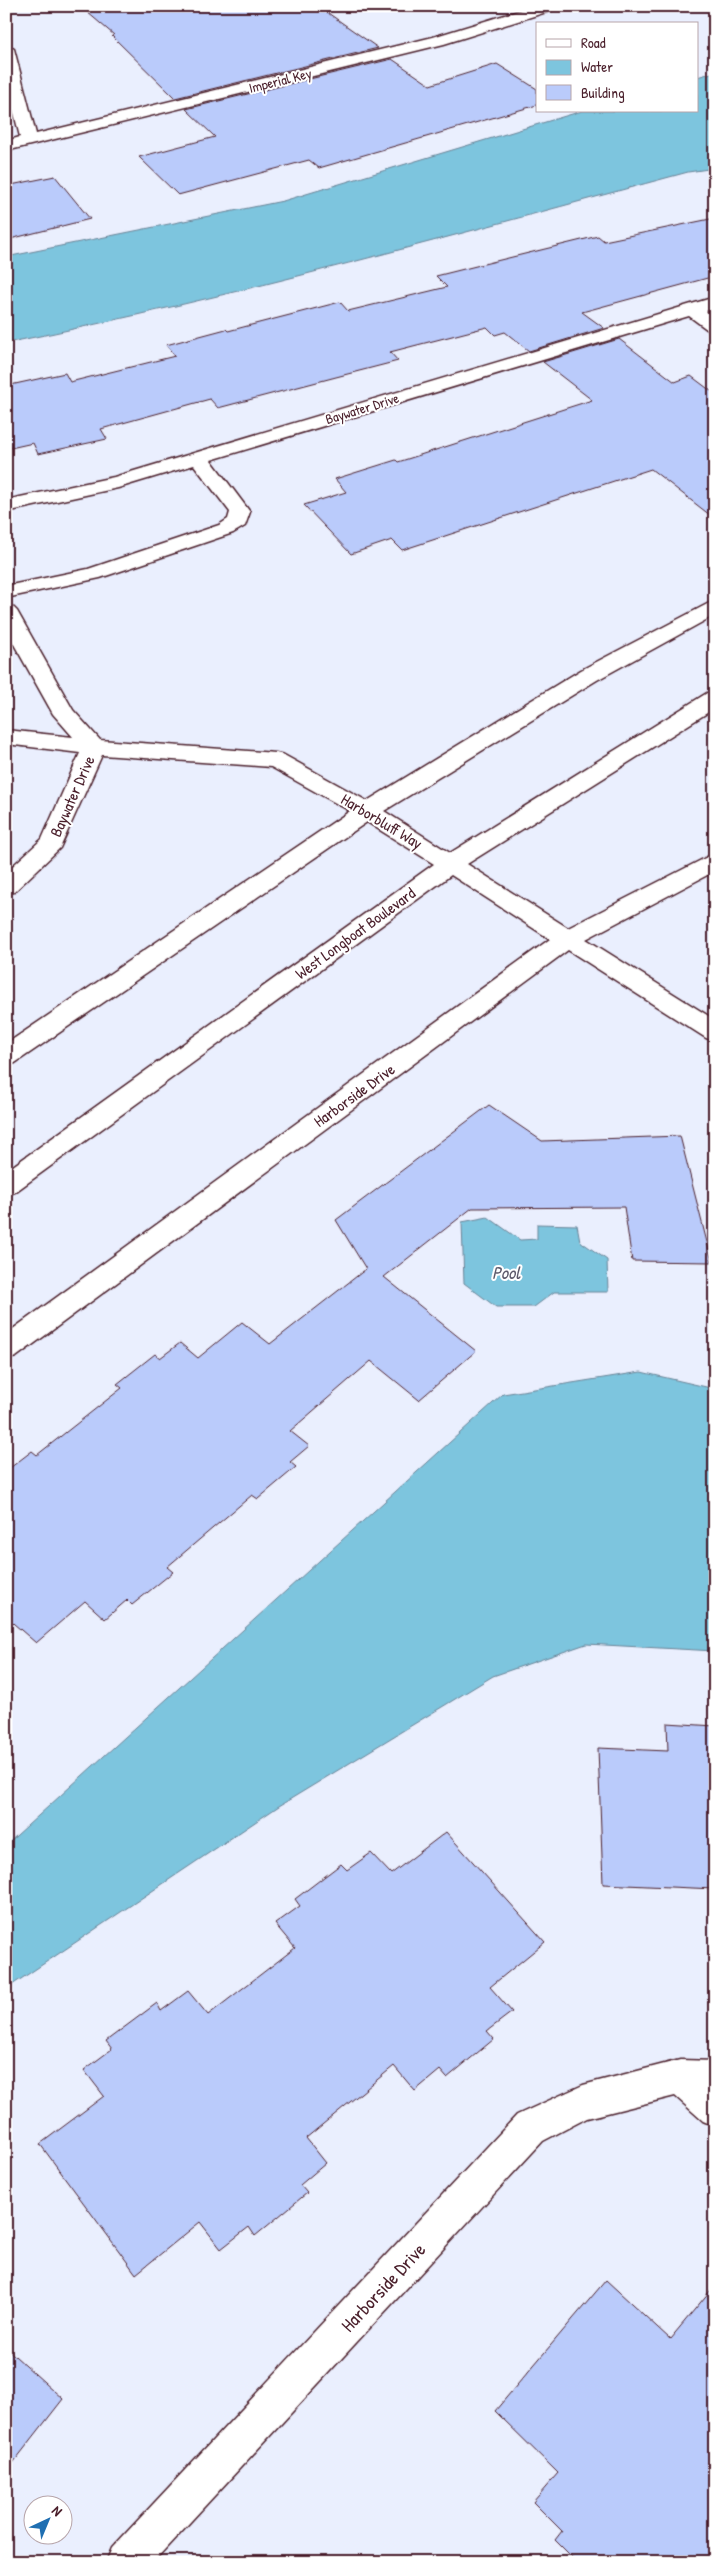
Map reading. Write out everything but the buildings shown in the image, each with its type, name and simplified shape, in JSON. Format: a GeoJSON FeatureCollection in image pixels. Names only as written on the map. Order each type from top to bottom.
{"type":"FeatureCollection","features":[{"type":"Feature","properties":{"kind":"street","name":"Imperial Key"},"geometry":{"type":"LineString","coordinates":[[6,146],[30,142],[438,41],[551,6]]}},
{"type":"Feature","properties":{"kind":"street"},"geometry":{"type":"LineString","coordinates":[[6,50],[30,142]]}},
{"type":"Feature","properties":{"kind":"street","name":"Baywater Drive"},"geometry":{"type":"LineString","coordinates":[[6,506],[118,482],[715,302]]}},
{"type":"Feature","properties":{"kind":"street"},"geometry":{"type":"LineString","coordinates":[[691,308],[715,326]]}},
{"type":"Feature","properties":{"kind":"street"},"geometry":{"type":"LineString","coordinates":[[6,592],[93,574],[226,529],[238,522],[240,512],[198,458]]}},
{"type":"Feature","properties":{"kind":"street"},"geometry":{"type":"LineString","coordinates":[[6,1057],[367,810],[589,675],[715,606]]}},
{"type":"Feature","properties":{"kind":"street"},"geometry":{"type":"LineString","coordinates":[[6,611],[64,714],[94,748]]}},
{"type":"Feature","properties":{"kind":"street","name":"West Longboat Boulevard"},"geometry":{"type":"LineString","coordinates":[[6,1185],[450,864],[715,698]]}},
{"type":"Feature","properties":{"kind":"street","name":"Harborbluff Way"},"geometry":{"type":"LineString","coordinates":[[6,737],[94,748],[276,760],[367,810],[715,1032]]}},
{"type":"Feature","properties":{"kind":"street","name":"Baywater Drive"},"geometry":{"type":"LineString","coordinates":[[6,886],[52,843],[94,748]]}},
{"type":"Feature","properties":{"kind":"street","name":"Harborside Drive"},"geometry":{"type":"LineString","coordinates":[[6,1349],[568,938],[715,861]]}},
{"type":"Feature","properties":{"kind":"street","name":"Harborside Drive"},"geometry":{"type":"LineString","coordinates":[[126,2562],[530,2128],[583,2102],[698,2078],[715,2109]]}},
{"type":"Feature","properties":{"kind":"water"},"geometry":{"type":"Polygon","coordinates":[[[715,72],[715,168],[688,172],[263,285],[6,343],[6,257],[283,201],[579,112],[698,112],[698,77],[715,72]]]}},
{"type":"Feature","properties":{"kind":"water","name":"Pool"},"geometry":{"type":"Polygon","coordinates":[[[488,1217],[520,1240],[537,1239],[537,1224],[577,1225],[580,1241],[607,1260],[608,1292],[554,1292],[534,1307],[496,1307],[464,1283],[462,1222],[488,1217]]]}},
{"type":"Feature","properties":{"kind":"water"},"geometry":{"type":"Polygon","coordinates":[[[641,1372],[715,1389],[715,1651],[586,1644],[493,1676],[279,1806],[6,1989],[6,1845],[503,1394],[641,1372]]]}}]}
